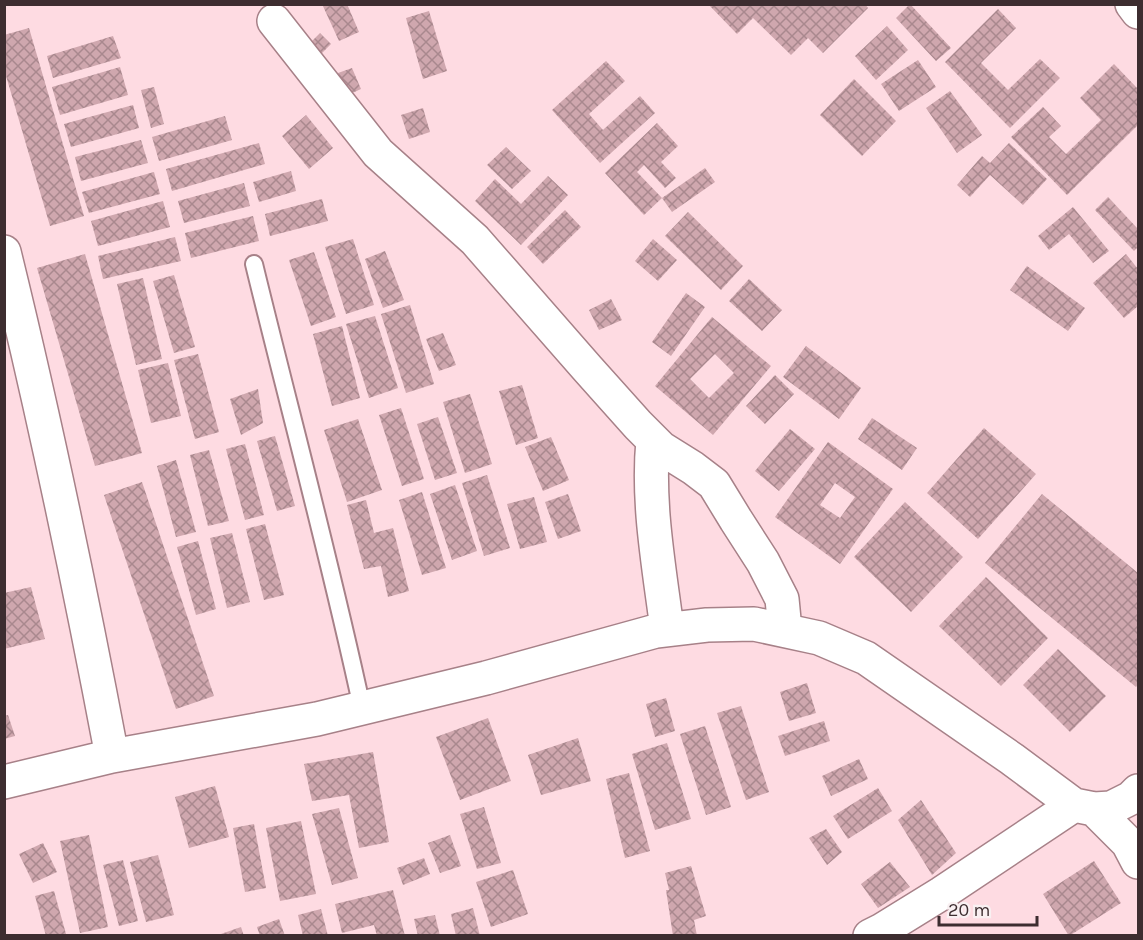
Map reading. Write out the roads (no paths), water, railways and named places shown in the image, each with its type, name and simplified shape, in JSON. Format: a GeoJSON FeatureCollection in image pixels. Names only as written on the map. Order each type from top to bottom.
{"type":"FeatureCollection","features":[{"type":"Feature","properties":{"kind":"street"},"geometry":{"type":"LineString","coordinates":[[1132,4],[1138,12]]}},
{"type":"Feature","properties":{"kind":"street"},"geometry":{"type":"LineString","coordinates":[[274,21],[378,153],[476,240],[652,440],[714,484],[764,562],[782,599],[785,630]]}},
{"type":"Feature","properties":{"kind":"street"},"geometry":{"type":"LineString","coordinates":[[4,252],[74,558],[112,756]]}},
{"type":"Feature","properties":{"kind":"street"},"geometry":{"type":"LineString","coordinates":[[652,440],[653,515],[667,629]]}},
{"type":"Feature","properties":{"kind":"street"},"geometry":{"type":"LineString","coordinates":[[4,782],[112,756],[317,719],[486,678],[656,631],[707,625],[754,624],[819,638],[866,658],[1084,807],[1128,843],[1138,862]]}},
{"type":"Feature","properties":{"kind":"street"},"geometry":{"type":"LineString","coordinates":[[870,936],[1084,807],[1111,808],[1131,798],[1138,791]]}},
{"type":"Feature","properties":{"kind":"lane"},"geometry":{"type":"LineString","coordinates":[[255,264],[347,637],[362,708]]}}]}
